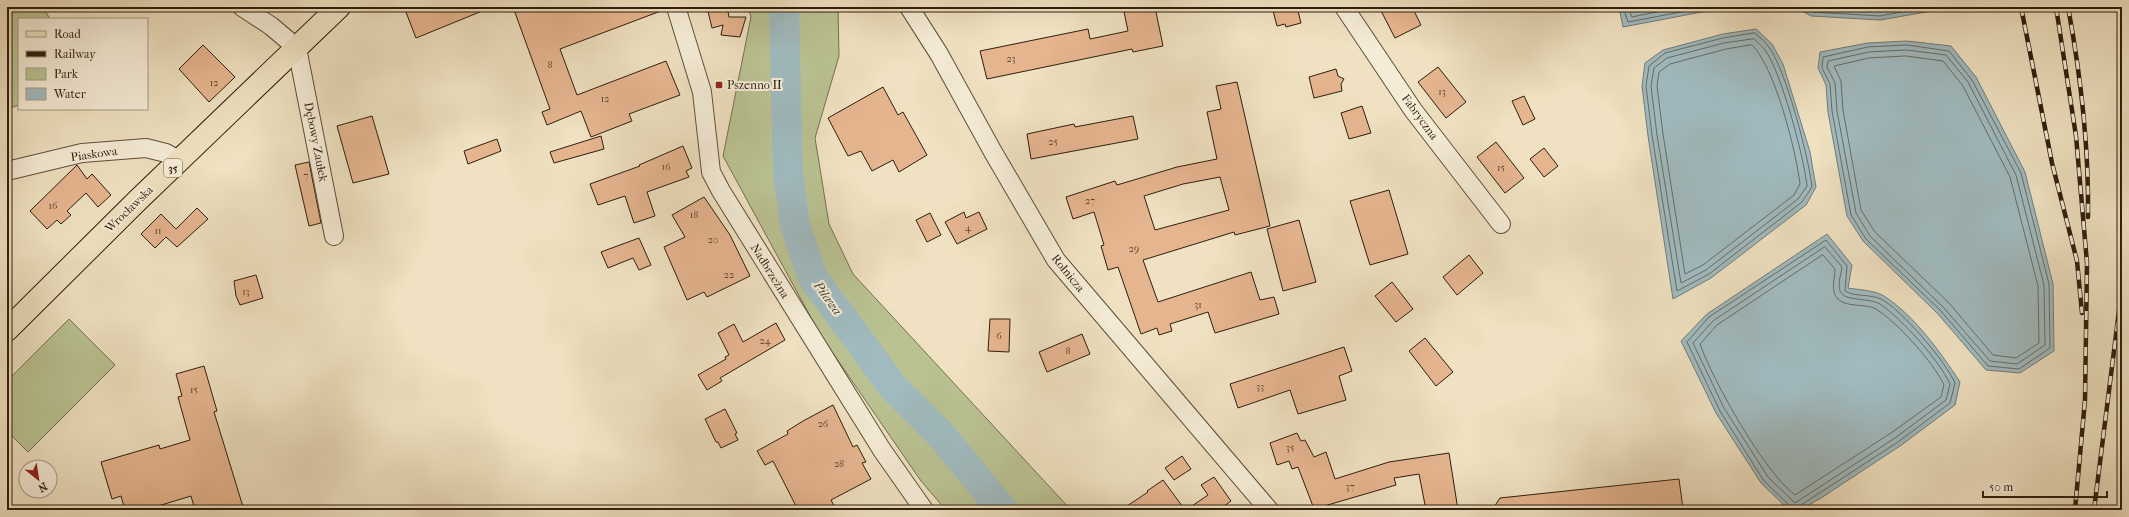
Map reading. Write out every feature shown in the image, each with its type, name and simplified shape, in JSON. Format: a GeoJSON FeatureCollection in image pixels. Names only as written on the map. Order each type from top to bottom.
{"type":"FeatureCollection","features":[{"type":"Feature","properties":{"kind":"main road","name":"Wrocławska"},"geometry":{"type":"LineString","coordinates":[[7,330],[138,200],[180,162],[339,7]]}},
{"type":"Feature","properties":{"kind":"street"},"geometry":{"type":"LineString","coordinates":[[242,7],[271,26],[297,48]]}},
{"type":"Feature","properties":{"kind":"street","name":"Nadbrzeżna"},"geometry":{"type":"LineString","coordinates":[[676,7],[702,92],[711,172],[728,203],[882,450],[924,510]]}},
{"type":"Feature","properties":{"kind":"street","name":"Rolnicza"},"geometry":{"type":"LineString","coordinates":[[909,7],[939,54],[1056,260],[1269,510]]}},
{"type":"Feature","properties":{"kind":"street","name":"Fabryczna"},"geometry":{"type":"LineString","coordinates":[[1344,7],[1413,110],[1501,224]]}},
{"type":"Feature","properties":{"kind":"street","name":"Dębowy Zaułek"},"geometry":{"type":"LineString","coordinates":[[297,48],[334,236]]}},
{"type":"Feature","properties":{"kind":"street","name":"Piaskowa"},"geometry":{"type":"LineString","coordinates":[[7,171],[82,153],[146,148],[166,153],[180,162]]}},
{"type":"Feature","properties":{"kind":"green space"},"geometry":{"type":"Polygon","coordinates":[[[7,7],[43,7],[49,18],[18,18],[18,105],[7,109],[7,7]]]}},
{"type":"Feature","properties":{"kind":"green space"},"geometry":{"type":"Polygon","coordinates":[[[748,7],[838,7],[839,56],[815,138],[829,224],[853,274],[1071,510],[946,510],[921,481],[821,336],[723,156],[751,17],[748,7]]]}},
{"type":"Feature","properties":{"kind":"green space"},"geometry":{"type":"Polygon","coordinates":[[[69,319],[115,365],[28,452],[7,431],[7,381],[69,319]]]}},
{"type":"Feature","properties":{"kind":"water"},"geometry":{"type":"Polygon","coordinates":[[[1619,7],[1728,7],[1623,27],[1619,7]]]}},
{"type":"Feature","properties":{"kind":"water"},"geometry":{"type":"Polygon","coordinates":[[[1795,7],[1931,7],[1932,11],[1880,20],[1811,16],[1795,7]]]}},
{"type":"Feature","properties":{"kind":"water"},"geometry":{"type":"Polygon","coordinates":[[[1756,29],[1772,44],[1783,64],[1810,152],[1816,187],[1806,205],[1711,278],[1673,299],[1648,136],[1642,86],[1645,63],[1663,50],[1723,34],[1756,29]]]}},
{"type":"Feature","properties":{"kind":"water"},"geometry":{"type":"Polygon","coordinates":[[[1907,41],[1951,46],[1976,77],[2025,172],[2053,284],[2054,351],[2020,373],[1986,370],[1938,314],[1863,241],[1847,216],[1828,112],[1826,85],[1818,68],[1820,52],[1868,43],[1907,41]]]}},
{"type":"Feature","properties":{"kind":"water"},"geometry":{"type":"Polygon","coordinates":[[[1827,234],[1852,265],[1848,288],[1876,292],[1884,296],[1906,313],[1926,335],[1960,382],[1955,405],[1900,446],[1821,498],[1800,510],[1789,510],[1761,483],[1716,413],[1681,341],[1707,314],[1827,234]]]}},
{"type":"Feature","properties":{"kind":"building"},"geometry":{"type":"Polygon","coordinates":[[[404,7],[492,7],[416,38],[404,7]]]}},
{"type":"Feature","properties":{"kind":"building"},"geometry":{"type":"Polygon","coordinates":[[[513,7],[666,7],[666,9],[560,49],[577,95],[666,61],[680,95],[629,114],[632,121],[591,137],[581,111],[547,125],[542,112],[550,109],[513,7]]]}},
{"type":"Feature","properties":{"kind":"building"},"geometry":{"type":"Polygon","coordinates":[[[707,7],[727,7],[729,17],[746,17],[740,37],[721,35],[723,25],[712,28],[707,7]]]}},
{"type":"Feature","properties":{"kind":"building"},"geometry":{"type":"Polygon","coordinates":[[[1123,7],[1155,7],[1163,46],[1133,52],[1132,49],[987,79],[980,51],[1088,29],[1090,39],[1128,31],[1123,7]]]}},
{"type":"Feature","properties":{"kind":"building"},"geometry":{"type":"Polygon","coordinates":[[[1272,7],[1297,7],[1301,23],[1286,27],[1285,24],[1277,26],[1272,7]]]}},
{"type":"Feature","properties":{"kind":"building"},"geometry":{"type":"Polygon","coordinates":[[[1379,7],[1412,7],[1421,25],[1395,38],[1379,7]]]}},
{"type":"Feature","properties":{"kind":"building"},"geometry":{"type":"Polygon","coordinates":[[[203,45],[235,77],[209,102],[179,69],[203,45]]]}},
{"type":"Feature","properties":{"kind":"building"},"geometry":{"type":"Polygon","coordinates":[[[1438,67],[1466,102],[1446,118],[1418,82],[1438,67]]]}},
{"type":"Feature","properties":{"kind":"building"},"geometry":{"type":"Polygon","coordinates":[[[1336,69],[1338,76],[1344,79],[1341,84],[1342,91],[1314,98],[1309,77],[1336,69]]]}},
{"type":"Feature","properties":{"kind":"building"},"geometry":{"type":"Polygon","coordinates":[[[1237,82],[1270,226],[1235,235],[1234,232],[1143,260],[1158,302],[1251,272],[1260,300],[1274,297],[1279,314],[1215,333],[1208,312],[1170,324],[1172,331],[1159,335],[1157,328],[1141,334],[1118,267],[1108,270],[1101,246],[1104,245],[1094,212],[1073,219],[1066,197],[1115,181],[1117,185],[1177,167],[1217,159],[1207,112],[1221,109],[1216,86],[1237,82]],[[1220,177],[1183,184],[1144,196],[1155,230],[1229,210],[1220,177]]]}},
{"type":"Feature","properties":{"kind":"building"},"geometry":{"type":"Polygon","coordinates":[[[883,87],[898,115],[903,112],[927,155],[899,172],[893,160],[872,171],[861,151],[848,156],[828,118],[883,87]]]}},
{"type":"Feature","properties":{"kind":"building"},"geometry":{"type":"Polygon","coordinates":[[[1524,96],[1535,119],[1523,125],[1512,101],[1524,96]]]}},
{"type":"Feature","properties":{"kind":"building"},"geometry":{"type":"Polygon","coordinates":[[[1362,106],[1371,133],[1349,139],[1341,113],[1362,106]]]}},
{"type":"Feature","properties":{"kind":"building"},"geometry":{"type":"Polygon","coordinates":[[[372,116],[389,174],[353,183],[337,126],[372,116]]]}},
{"type":"Feature","properties":{"kind":"building"},"geometry":{"type":"Polygon","coordinates":[[[1133,116],[1138,139],[1031,159],[1027,134],[1074,124],[1075,127],[1133,116]]]}},
{"type":"Feature","properties":{"kind":"building"},"geometry":{"type":"Polygon","coordinates":[[[601,136],[604,149],[554,163],[550,152],[601,136]]]}},
{"type":"Feature","properties":{"kind":"building"},"geometry":{"type":"Polygon","coordinates":[[[497,139],[501,151],[468,164],[464,151],[497,139]]]}},
{"type":"Feature","properties":{"kind":"building"},"geometry":{"type":"Polygon","coordinates":[[[1496,142],[1524,178],[1505,193],[1477,157],[1496,142]]]}},
{"type":"Feature","properties":{"kind":"building"},"geometry":{"type":"Polygon","coordinates":[[[683,146],[692,168],[686,171],[689,177],[647,192],[655,216],[634,223],[625,196],[598,205],[590,184],[640,166],[639,165],[683,146]]]}},
{"type":"Feature","properties":{"kind":"building"},"geometry":{"type":"Polygon","coordinates":[[[1544,148],[1558,166],[1544,177],[1530,159],[1544,148]]]}},
{"type":"Feature","properties":{"kind":"building"},"geometry":{"type":"Polygon","coordinates":[[[309,162],[321,223],[309,226],[295,165],[309,162]]]}},
{"type":"Feature","properties":{"kind":"building"},"geometry":{"type":"Polygon","coordinates":[[[77,165],[87,179],[92,174],[111,195],[98,207],[86,193],[67,211],[71,215],[61,224],[57,220],[47,229],[30,211],[77,165]]]}},
{"type":"Feature","properties":{"kind":"building"},"geometry":{"type":"Polygon","coordinates":[[[1389,190],[1408,254],[1370,265],[1350,201],[1389,190]]]}},
{"type":"Feature","properties":{"kind":"building"},"geometry":{"type":"Polygon","coordinates":[[[704,197],[730,235],[750,276],[707,297],[704,292],[687,300],[664,247],[685,237],[672,215],[704,197]]]}},
{"type":"Feature","properties":{"kind":"building"},"geometry":{"type":"Polygon","coordinates":[[[197,208],[208,219],[177,247],[166,237],[155,248],[141,234],[161,214],[176,229],[197,208]]]}},
{"type":"Feature","properties":{"kind":"building"},"geometry":{"type":"Polygon","coordinates":[[[964,212],[966,218],[979,212],[987,229],[957,244],[945,222],[964,212]]]}},
{"type":"Feature","properties":{"kind":"building"},"geometry":{"type":"Polygon","coordinates":[[[930,213],[941,235],[927,242],[916,220],[930,213]]]}},
{"type":"Feature","properties":{"kind":"building"},"geometry":{"type":"Polygon","coordinates":[[[1299,220],[1316,282],[1283,291],[1267,229],[1299,220]]]}},
{"type":"Feature","properties":{"kind":"building"},"geometry":{"type":"Polygon","coordinates":[[[639,238],[651,265],[639,270],[633,258],[608,268],[601,252],[639,238]]]}},
{"type":"Feature","properties":{"kind":"building"},"geometry":{"type":"Polygon","coordinates":[[[1469,255],[1483,273],[1457,295],[1443,277],[1469,255]]]}},
{"type":"Feature","properties":{"kind":"building"},"geometry":{"type":"Polygon","coordinates":[[[256,275],[263,298],[240,305],[236,296],[234,281],[256,275]]]}},
{"type":"Feature","properties":{"kind":"building"},"geometry":{"type":"Polygon","coordinates":[[[1392,282],[1413,309],[1396,322],[1375,296],[1392,282]]]}},
{"type":"Feature","properties":{"kind":"building"},"geometry":{"type":"Polygon","coordinates":[[[990,319],[1010,319],[1009,352],[988,351],[990,319]]]}},
{"type":"Feature","properties":{"kind":"building"},"geometry":{"type":"Polygon","coordinates":[[[776,323],[785,340],[720,378],[722,381],[707,390],[698,375],[726,359],[725,357],[729,355],[718,333],[734,324],[743,342],[776,323]]]}},
{"type":"Feature","properties":{"kind":"building"},"geometry":{"type":"Polygon","coordinates":[[[1082,334],[1090,354],[1047,372],[1039,352],[1082,334]]]}},
{"type":"Feature","properties":{"kind":"building"},"geometry":{"type":"Polygon","coordinates":[[[1425,338],[1453,372],[1436,386],[1409,351],[1425,338]]]}},
{"type":"Feature","properties":{"kind":"building"},"geometry":{"type":"Polygon","coordinates":[[[1344,347],[1352,371],[1339,376],[1346,400],[1298,414],[1290,390],[1238,408],[1230,384],[1344,347]]]}},
{"type":"Feature","properties":{"kind":"building"},"geometry":{"type":"Polygon","coordinates":[[[204,366],[217,411],[214,412],[244,510],[195,510],[191,496],[145,510],[125,510],[121,496],[112,499],[101,462],[159,445],[160,449],[190,440],[178,397],[182,396],[176,374],[204,366]]]}},
{"type":"Feature","properties":{"kind":"building"},"geometry":{"type":"Polygon","coordinates":[[[833,405],[853,447],[857,445],[866,462],[862,463],[871,479],[831,500],[836,510],[798,510],[773,461],[765,465],[757,451],[788,434],[787,431],[803,421],[833,405]]]}},
{"type":"Feature","properties":{"kind":"building"},"geometry":{"type":"Polygon","coordinates":[[[725,409],[737,433],[735,434],[738,440],[721,448],[718,442],[716,442],[705,419],[725,409]]]}},
{"type":"Feature","properties":{"kind":"building"},"geometry":{"type":"Polygon","coordinates":[[[1297,433],[1301,441],[1305,440],[1314,457],[1326,452],[1335,479],[1389,462],[1449,453],[1458,510],[1426,510],[1419,474],[1394,478],[1396,485],[1314,509],[1298,467],[1292,469],[1289,461],[1277,465],[1270,443],[1297,433]]]}},
{"type":"Feature","properties":{"kind":"building"},"geometry":{"type":"Polygon","coordinates":[[[1182,456],[1191,469],[1174,480],[1165,468],[1182,456]]]}},
{"type":"Feature","properties":{"kind":"building"},"geometry":{"type":"Polygon","coordinates":[[[1214,477],[1231,501],[1219,510],[1186,510],[1208,495],[1201,485],[1214,477]]]}},
{"type":"Feature","properties":{"kind":"building"},"geometry":{"type":"Polygon","coordinates":[[[1679,479],[1683,509],[1492,510],[1500,498],[1679,479]]]}},
{"type":"Feature","properties":{"kind":"building"},"geometry":{"type":"Polygon","coordinates":[[[1163,480],[1185,510],[1121,510],[1148,492],[1147,491],[1163,480]]]}},
{"type":"Feature","properties":{"kind":"waterway","name":"Piława"},"geometry":{"type":"LineString","coordinates":[[784,7],[788,172],[795,225],[813,278],[893,387],[942,436],[1003,510]]}},
{"type":"Feature","properties":{"kind":"railway"},"geometry":{"type":"LineString","coordinates":[[2021,7],[2052,163],[2077,261],[2082,313]]}},
{"type":"Feature","properties":{"kind":"railway"},"geometry":{"type":"LineString","coordinates":[[2056,7],[2076,136],[2087,263],[2085,400],[2075,510]]}},
{"type":"Feature","properties":{"kind":"railway"},"geometry":{"type":"LineString","coordinates":[[2068,7],[2077,59],[2086,138],[2088,217]]}},
{"type":"Feature","properties":{"kind":"railway"},"geometry":{"type":"LineString","coordinates":[[2094,510],[2122,287]]}},
{"type":"Feature","properties":{"kind":"place","name":"Pszenno II"},"geometry":{"type":"Point","coordinates":[719,85]}}]}
